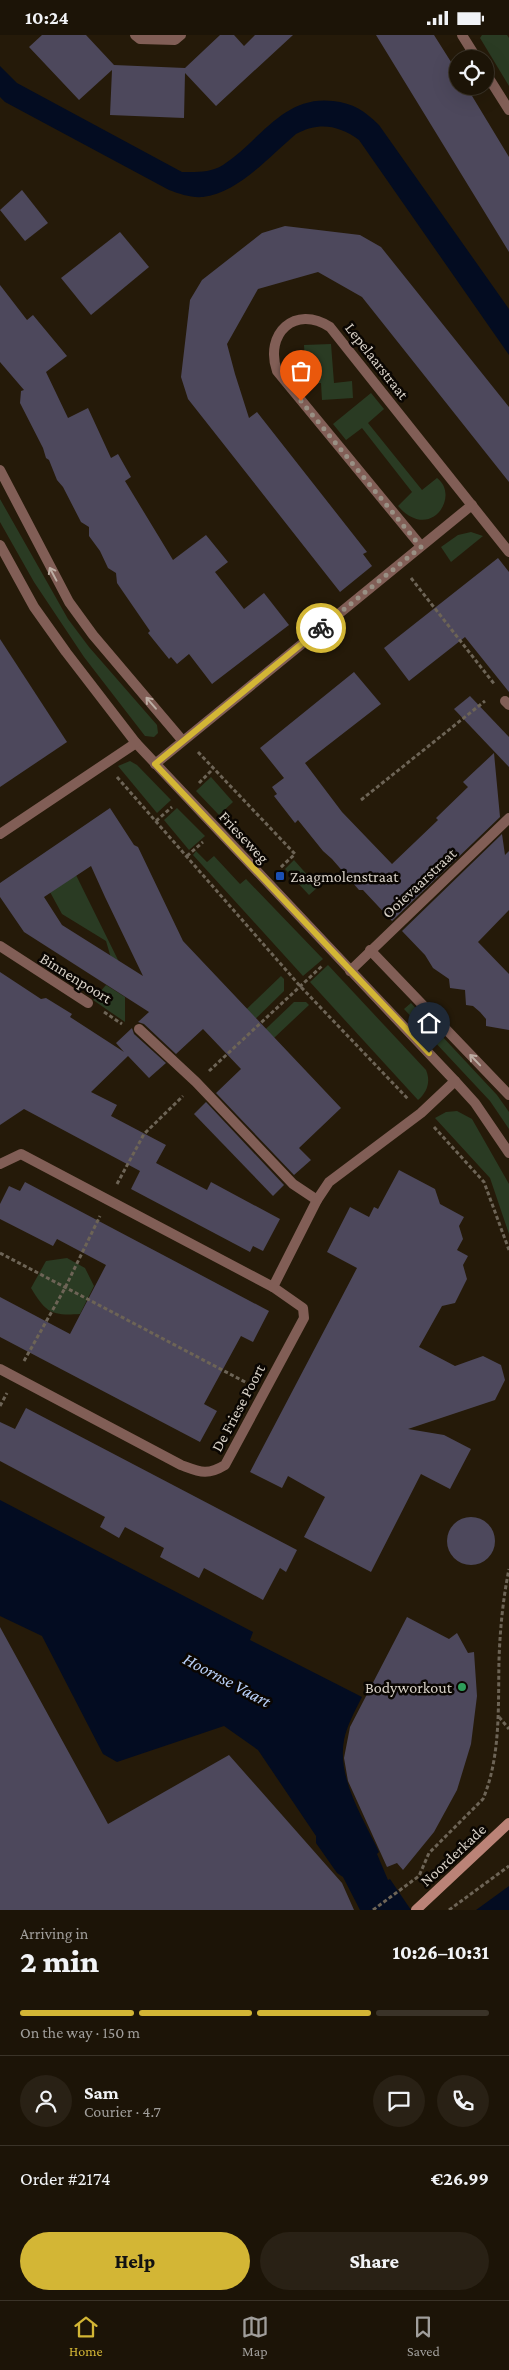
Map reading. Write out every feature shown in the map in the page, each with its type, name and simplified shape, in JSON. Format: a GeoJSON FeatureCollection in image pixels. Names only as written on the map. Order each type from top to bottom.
{"type":"FeatureCollection","features":[{"type":"Feature","properties":{"kind":"main road","name":"Noorderkade"},"geometry":{"type":"LineString","coordinates":[[416,1909],[509,1823]]}},
{"type":"Feature","properties":{"kind":"street"},"geometry":{"type":"LineString","coordinates":[[135,35],[140,39],[176,40],[180,35]]}},
{"type":"Feature","properties":{"kind":"street"},"geometry":{"type":"LineString","coordinates":[[462,35],[471,50]]}},
{"type":"Feature","properties":{"kind":"street"},"geometry":{"type":"LineString","coordinates":[[494,86],[509,110]]}},
{"type":"Feature","properties":{"kind":"street","name":"Lepelaarstraat"},"geometry":{"type":"LineString","coordinates":[[421,547],[277,371],[273,360],[273,349],[285,327],[296,320],[308,318],[320,320],[330,327],[509,552]]}},
{"type":"Feature","properties":{"kind":"street"},"geometry":{"type":"LineString","coordinates":[[0,470],[69,602],[92,635],[182,740]]}},
{"type":"Feature","properties":{"kind":"street"},"geometry":{"type":"LineString","coordinates":[[155,764],[182,740],[472,505]]}},
{"type":"Feature","properties":{"kind":"street","name":"Frieseweg"},"geometry":{"type":"LineString","coordinates":[[0,545],[34,607],[136,743],[455,1081],[475,1103],[509,1153]]}},
{"type":"Feature","properties":{"kind":"street"},"geometry":{"type":"LineString","coordinates":[[0,834],[136,743]]}},
{"type":"Feature","properties":{"kind":"street","name":"Ooievaarstraat"},"geometry":{"type":"LineString","coordinates":[[350,971],[509,818]]}},
{"type":"Feature","properties":{"kind":"street","name":"Binnenpoort"},"geometry":{"type":"LineString","coordinates":[[0,946],[88,1003]]}},
{"type":"Feature","properties":{"kind":"street"},"geometry":{"type":"LineString","coordinates":[[370,950],[509,1095]]}},
{"type":"Feature","properties":{"kind":"street"},"geometry":{"type":"LineString","coordinates":[[139,1029],[196,1082],[293,1184],[317,1201]]}},
{"type":"Feature","properties":{"kind":"street"},"geometry":{"type":"LineString","coordinates":[[272,1287],[329,1182],[421,1113],[455,1081]]}},
{"type":"Feature","properties":{"kind":"street","name":"De Friese Poort"},"geometry":{"type":"LineString","coordinates":[[0,1164],[21,1153],[272,1287],[303,1308],[304,1318],[225,1465],[213,1473],[181,1465],[0,1369]]}},
{"type":"Feature","properties":{"kind":"path"},"geometry":{"type":"LineString","coordinates":[[399,564],[499,690],[507,703]]}},
{"type":"Feature","properties":{"kind":"path"},"geometry":{"type":"LineString","coordinates":[[361,800],[499,690]]}},
{"type":"Feature","properties":{"kind":"path"},"geometry":{"type":"LineString","coordinates":[[106,763],[130,795],[187,856],[225,903],[300,986],[484,1182],[509,1250]]}},
{"type":"Feature","properties":{"kind":"path"},"geometry":{"type":"LineString","coordinates":[[214,769],[295,854],[276,872]]}},
{"type":"Feature","properties":{"kind":"path"},"geometry":{"type":"LineString","coordinates":[[187,856],[206,840]]}},
{"type":"Feature","properties":{"kind":"path"},"geometry":{"type":"LineString","coordinates":[[15,1377],[65,1288],[108,1199],[144,1134],[196,1082],[335,954]]}},
{"type":"Feature","properties":{"kind":"path","name":"Binnenpoort"},"geometry":{"type":"LineString","coordinates":[[88,1003],[125,1026],[139,1029]]}},
{"type":"Feature","properties":{"kind":"path"},"geometry":{"type":"LineString","coordinates":[[0,1253],[264,1392]]}},
{"type":"Feature","properties":{"kind":"path"},"geometry":{"type":"LineString","coordinates":[[373,1910],[419,1876],[429,1853],[483,1799],[490,1775],[498,1717],[502,1609],[509,1569]]}},
{"type":"Feature","properties":{"kind":"path"},"geometry":{"type":"LineString","coordinates":[[498,1717],[509,1729]]}},
{"type":"Feature","properties":{"kind":"path"},"geometry":{"type":"LineString","coordinates":[[449,1910],[509,1866]]}},
{"type":"Feature","properties":{"kind":"green space"},"geometry":{"type":"Polygon","coordinates":[[[482,35],[507,35],[509,38],[509,86],[494,61],[494,50],[487,50],[480,38],[482,35]]]}},
{"type":"Feature","properties":{"kind":"green space"},"geometry":{"type":"Polygon","coordinates":[[[331,344],[334,383],[352,381],[353,398],[322,400],[321,383],[306,384],[304,345],[331,344]]]}},
{"type":"Feature","properties":{"kind":"green space"},"geometry":{"type":"Polygon","coordinates":[[[371,393],[384,409],[368,423],[422,490],[437,478],[444,486],[446,495],[444,505],[431,518],[421,520],[410,516],[398,506],[412,492],[362,428],[346,440],[333,424],[371,393]]]}},
{"type":"Feature","properties":{"kind":"green space"},"geometry":{"type":"Polygon","coordinates":[[[0,499],[68,619],[89,647],[157,725],[158,733],[154,737],[145,736],[84,657],[34,582],[0,522],[0,499]]]}},
{"type":"Feature","properties":{"kind":"green space"},"geometry":{"type":"Polygon","coordinates":[[[471,532],[483,536],[451,562],[441,547],[458,535],[471,532]]]}},
{"type":"Feature","properties":{"kind":"green space"},"geometry":{"type":"Polygon","coordinates":[[[130,761],[137,765],[171,800],[157,813],[118,766],[130,761]]]}},
{"type":"Feature","properties":{"kind":"green space"},"geometry":{"type":"Polygon","coordinates":[[[211,777],[233,802],[219,815],[196,791],[211,777]]]}},
{"type":"Feature","properties":{"kind":"green space"},"geometry":{"type":"Polygon","coordinates":[[[177,808],[205,836],[189,850],[164,820],[177,808]]]}},
{"type":"Feature","properties":{"kind":"green space"},"geometry":{"type":"Polygon","coordinates":[[[196,851],[207,862],[214,856],[240,884],[246,879],[323,959],[303,976],[193,855],[196,851]]]}},
{"type":"Feature","properties":{"kind":"green space"},"geometry":{"type":"Polygon","coordinates":[[[294,860],[318,887],[309,895],[285,869],[294,860]]]}},
{"type":"Feature","properties":{"kind":"green space"},"geometry":{"type":"Polygon","coordinates":[[[76,875],[120,964],[111,958],[106,941],[62,914],[50,892],[76,875]]]}},
{"type":"Feature","properties":{"kind":"green space"},"geometry":{"type":"Polygon","coordinates":[[[328,965],[426,1070],[427,1087],[424,1094],[418,1100],[310,982],[328,965]]]}},
{"type":"Feature","properties":{"kind":"green space"},"geometry":{"type":"Polygon","coordinates":[[[281,976],[284,979],[284,991],[240,1034],[230,1025],[281,976]]]}},
{"type":"Feature","properties":{"kind":"green space"},"geometry":{"type":"Polygon","coordinates":[[[106,985],[125,997],[125,1022],[93,1000],[106,985]]]}},
{"type":"Feature","properties":{"kind":"green space"},"geometry":{"type":"Polygon","coordinates":[[[294,1002],[306,1002],[309,1005],[257,1054],[250,1044],[294,1002]]]}},
{"type":"Feature","properties":{"kind":"green space"},"geometry":{"type":"Polygon","coordinates":[[[411,1003],[497,1095],[509,1112],[509,1129],[490,1101],[404,1009],[411,1003]]]}},
{"type":"Feature","properties":{"kind":"green space"},"geometry":{"type":"Polygon","coordinates":[[[457,1111],[472,1119],[509,1184],[509,1234],[490,1178],[435,1118],[446,1112],[457,1111]]]}},
{"type":"Feature","properties":{"kind":"green space"},"geometry":{"type":"Polygon","coordinates":[[[67,1258],[85,1268],[94,1286],[80,1314],[63,1314],[51,1311],[41,1303],[31,1288],[46,1261],[67,1258]]]}},
{"type":"Feature","properties":{"kind":"water"},"geometry":{"type":"Polygon","coordinates":[[[0,66],[17,83],[182,172],[208,171],[218,168],[286,112],[300,105],[315,101],[333,101],[358,109],[379,125],[509,309],[509,355],[359,140],[344,131],[328,127],[304,130],[296,134],[253,172],[229,189],[203,197],[190,196],[169,190],[5,102],[0,97],[0,66]]]}},
{"type":"Feature","properties":{"kind":"water","name":"Hoornse Vaart"},"geometry":{"type":"Polygon","coordinates":[[[0,1500],[253,1632],[250,1640],[362,1697],[345,1734],[344,1769],[353,1798],[379,1852],[377,1854],[388,1880],[390,1879],[411,1910],[360,1910],[343,1877],[337,1873],[316,1843],[316,1836],[258,1750],[224,1726],[117,1762],[103,1754],[42,1636],[0,1616],[0,1500]]]}},
{"type":"Feature","properties":{"kind":"water"},"geometry":{"type":"Polygon","coordinates":[[[509,1886],[509,1910],[476,1910],[509,1886]]]}},
{"type":"Feature","properties":{"kind":"building"},"geometry":{"type":"Polygon","coordinates":[[[42,35],[86,35],[114,65],[185,68],[220,35],[234,35],[244,46],[255,35],[293,35],[216,106],[185,73],[184,118],[110,115],[112,70],[79,100],[29,47],[42,35]]]}},
{"type":"Feature","properties":{"kind":"building"},"geometry":{"type":"Polygon","coordinates":[[[376,35],[434,35],[449,59],[449,95],[471,95],[509,157],[509,252],[376,35]]]}},
{"type":"Feature","properties":{"kind":"building"},"geometry":{"type":"Polygon","coordinates":[[[22,190],[48,223],[25,241],[0,210],[22,190]]]}},
{"type":"Feature","properties":{"kind":"building"},"geometry":{"type":"Polygon","coordinates":[[[285,226],[360,235],[381,247],[509,407],[509,482],[362,297],[318,272],[258,289],[227,344],[235,374],[249,418],[257,412],[367,552],[363,554],[372,566],[340,592],[188,399],[181,377],[190,300],[202,280],[262,233],[285,226]]]}},
{"type":"Feature","properties":{"kind":"building"},"geometry":{"type":"Polygon","coordinates":[[[120,232],[149,267],[91,315],[61,278],[120,232]]]}},
{"type":"Feature","properties":{"kind":"building"},"geometry":{"type":"Polygon","coordinates":[[[0,285],[27,320],[33,315],[67,356],[46,372],[68,418],[88,408],[111,458],[118,454],[131,477],[125,481],[173,560],[206,535],[228,562],[215,572],[244,609],[264,593],[289,625],[212,684],[189,654],[177,664],[171,657],[169,659],[148,633],[150,631],[117,583],[116,573],[108,568],[100,551],[89,536],[89,527],[81,522],[63,487],[57,480],[20,403],[21,391],[24,390],[0,362],[0,285]]]}},
{"type":"Feature","properties":{"kind":"building"},"geometry":{"type":"Polygon","coordinates":[[[498,558],[509,572],[509,692],[465,637],[409,681],[384,648],[498,558]]]}},
{"type":"Feature","properties":{"kind":"building"},"geometry":{"type":"Polygon","coordinates":[[[0,639],[67,742],[0,787],[0,639]]]}},
{"type":"Feature","properties":{"kind":"building"},"geometry":{"type":"Polygon","coordinates":[[[354,672],[381,704],[305,763],[342,812],[392,864],[438,820],[436,818],[468,787],[463,782],[494,753],[500,817],[392,921],[363,890],[359,890],[323,851],[298,820],[295,823],[274,796],[277,794],[272,787],[284,778],[260,748],[354,672]]]}},
{"type":"Feature","properties":{"kind":"building"},"geometry":{"type":"Polygon","coordinates":[[[470,696],[509,737],[509,767],[454,709],[470,696]]]}},
{"type":"Feature","properties":{"kind":"building"},"geometry":{"type":"Polygon","coordinates":[[[110,808],[134,845],[138,847],[183,941],[341,1108],[299,1148],[311,1160],[294,1175],[216,1093],[241,1069],[203,1029],[176,1054],[144,1024],[138,1022],[149,1012],[24,932],[0,897],[0,883],[110,808]],[[91,866],[44,897],[62,925],[143,976],[91,866]]]}},
{"type":"Feature","properties":{"kind":"building"},"geometry":{"type":"Polygon","coordinates":[[[502,834],[505,855],[509,851],[509,910],[478,942],[509,974],[509,1030],[486,1026],[486,1019],[480,1012],[473,1006],[466,1005],[465,990],[450,988],[449,979],[433,968],[425,955],[402,931],[502,834]]]}},
{"type":"Feature","properties":{"kind":"building"},"geometry":{"type":"Polygon","coordinates":[[[0,972],[41,999],[46,998],[72,1014],[70,1017],[124,1052],[116,1043],[132,1028],[134,1034],[166,1063],[149,1078],[128,1056],[91,1092],[117,1105],[111,1116],[166,1145],[156,1163],[207,1190],[211,1182],[280,1219],[263,1251],[253,1246],[250,1252],[131,1189],[140,1171],[24,1109],[0,1125],[0,972]]]}},
{"type":"Feature","properties":{"kind":"building"},"geometry":{"type":"Polygon","coordinates":[[[206,1102],[284,1185],[273,1196],[194,1114],[206,1102]]]}},
{"type":"Feature","properties":{"kind":"building"},"geometry":{"type":"Polygon","coordinates":[[[399,1170],[435,1189],[440,1204],[464,1217],[459,1226],[463,1239],[457,1250],[468,1256],[463,1265],[467,1279],[455,1303],[442,1306],[419,1347],[455,1366],[483,1356],[501,1365],[505,1380],[495,1400],[408,1429],[444,1435],[471,1449],[450,1489],[421,1474],[371,1572],[304,1537],[325,1497],[288,1476],[282,1488],[250,1472],[357,1268],[327,1252],[350,1207],[369,1217],[374,1207],[378,1209],[399,1170]]]}},
{"type":"Feature","properties":{"kind":"building"},"geometry":{"type":"Polygon","coordinates":[[[25,1182],[269,1311],[253,1342],[241,1336],[204,1404],[217,1411],[200,1442],[0,1337],[0,1297],[70,1334],[106,1265],[57,1239],[53,1246],[0,1219],[0,1204],[9,1186],[20,1191],[25,1182]]]}},
{"type":"Feature","properties":{"kind":"building"},"geometry":{"type":"Polygon","coordinates":[[[26,1408],[297,1550],[286,1572],[280,1568],[263,1600],[204,1568],[199,1578],[160,1557],[164,1548],[125,1527],[119,1538],[100,1527],[105,1517],[0,1461],[0,1422],[15,1429],[26,1408]]]}},
{"type":"Feature","properties":{"kind":"building"},"geometry":{"type":"Polygon","coordinates":[[[466,1517],[476,1517],[488,1524],[495,1536],[495,1546],[488,1558],[476,1565],[466,1565],[458,1561],[451,1554],[447,1546],[447,1536],[451,1528],[458,1521],[466,1517]]]}},
{"type":"Feature","properties":{"kind":"building"},"geometry":{"type":"Polygon","coordinates":[[[407,1617],[449,1639],[457,1633],[468,1653],[474,1652],[477,1696],[471,1744],[457,1790],[434,1832],[403,1870],[397,1863],[387,1867],[348,1781],[344,1758],[350,1727],[407,1617]]]}},
{"type":"Feature","properties":{"kind":"building"},"geometry":{"type":"Polygon","coordinates":[[[0,1627],[108,1824],[229,1755],[342,1883],[354,1910],[0,1910],[0,1627]]]}},
{"type":"Feature","properties":{"kind":"way so far"},"geometry":{"type":"LineString","coordinates":[[301,401],[421,547],[321,628]]}},
{"type":"Feature","properties":{"kind":"place","name":"Zaagmolenstraat"},"geometry":{"type":"Point","coordinates":[280,876]}},
{"type":"Feature","properties":{"kind":"place","name":"Bodyworkout"},"geometry":{"type":"Point","coordinates":[462,1687]}},
{"type":"Feature","properties":{"kind":"route"},"geometry":{"type":"LineString","coordinates":[[321,628],[155,764],[429,1053]]}}]}
